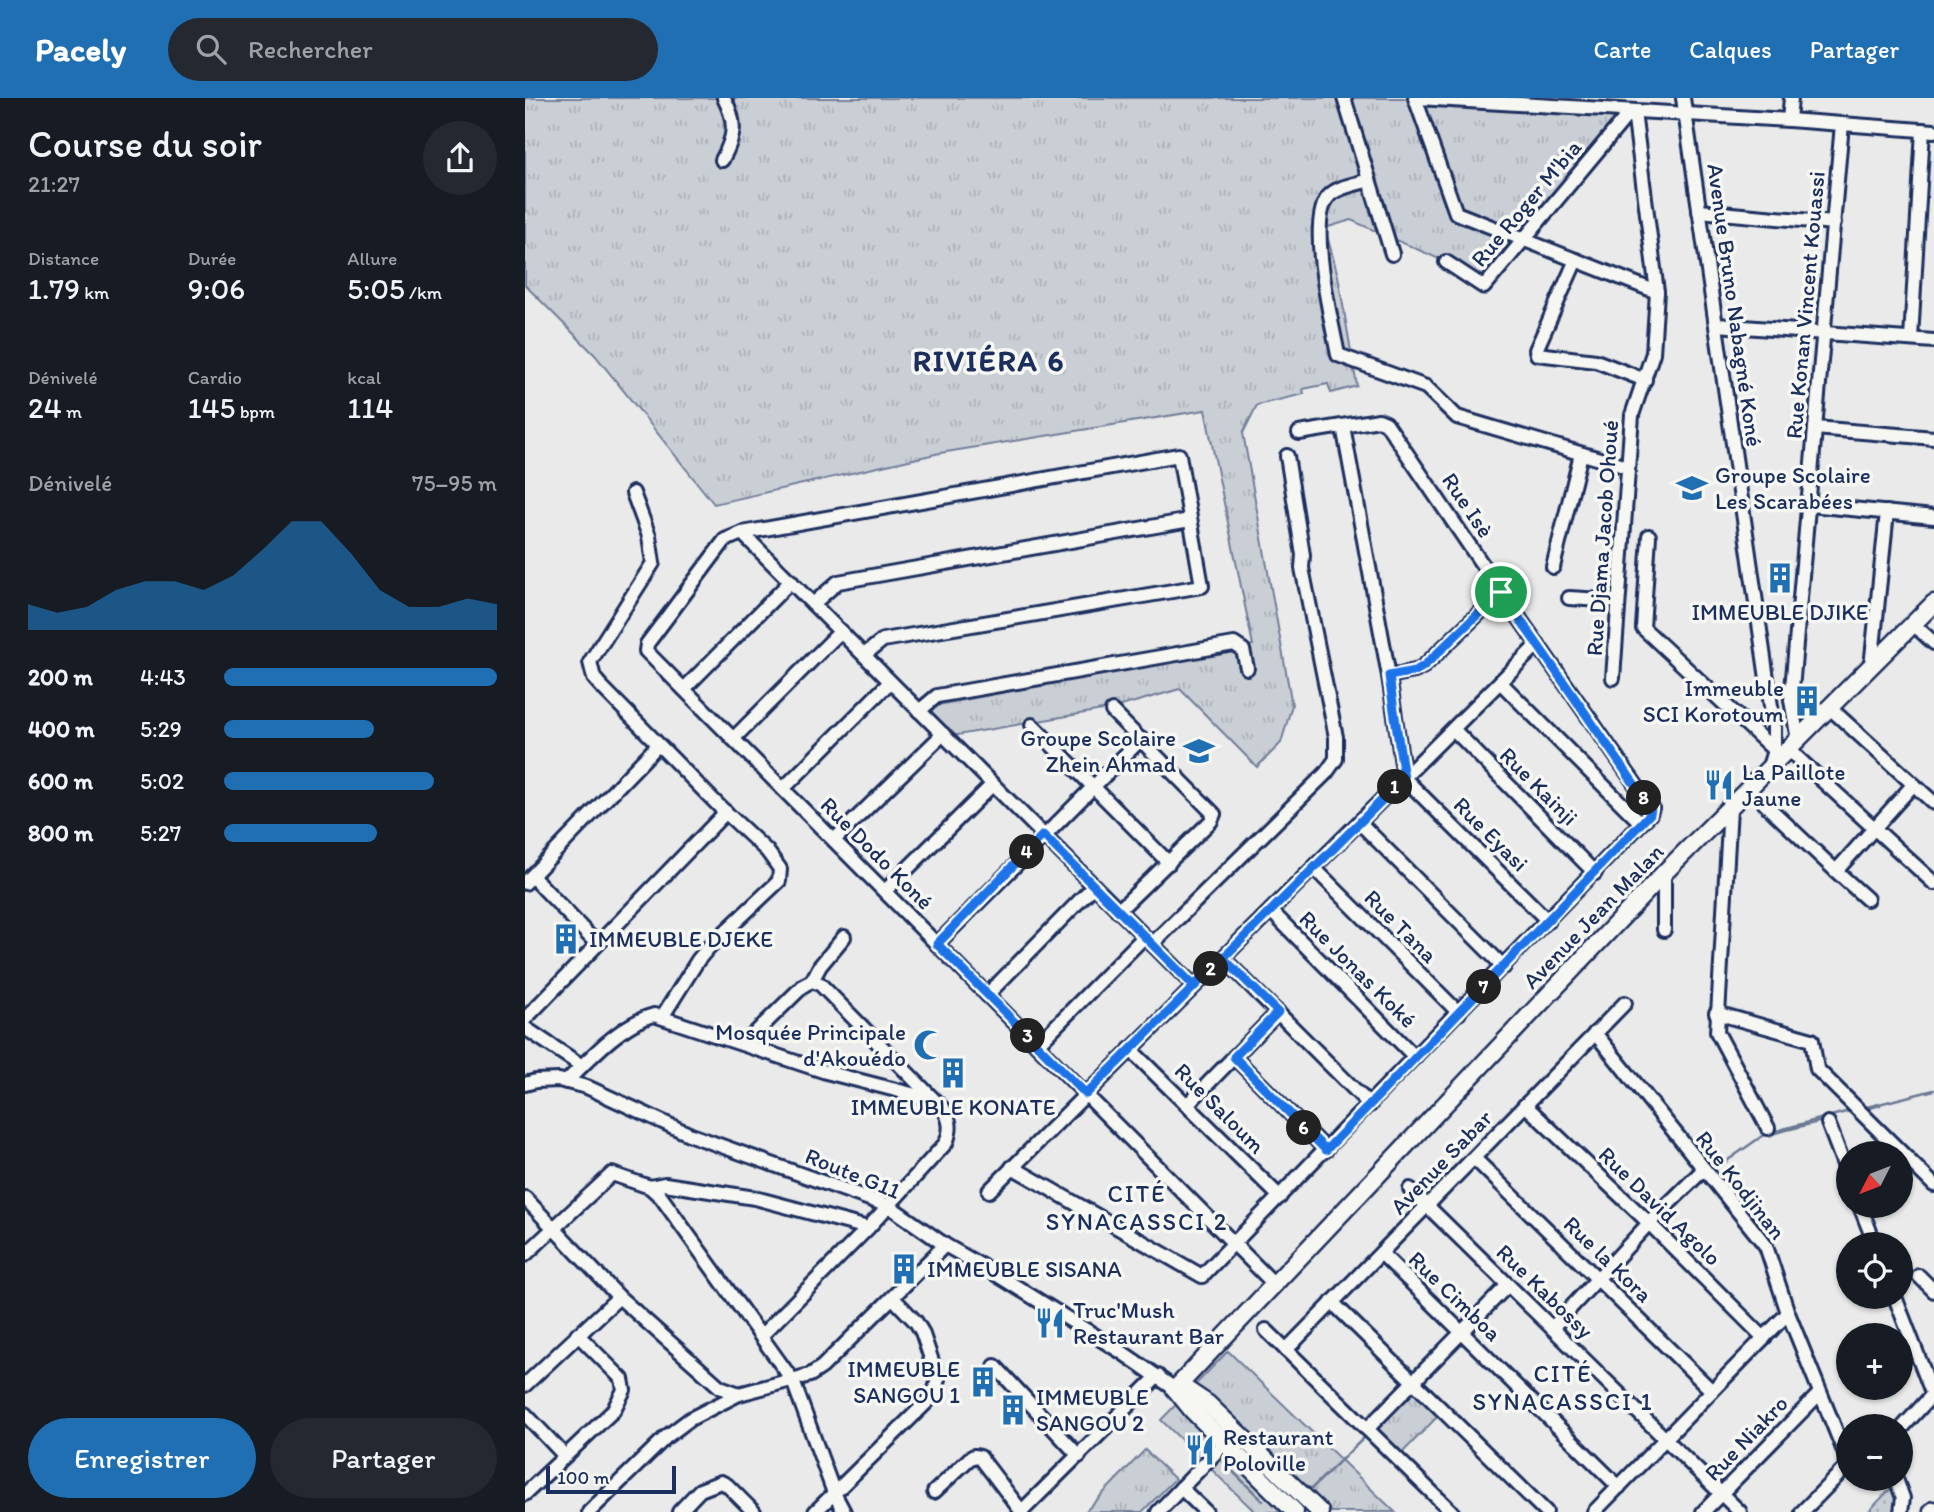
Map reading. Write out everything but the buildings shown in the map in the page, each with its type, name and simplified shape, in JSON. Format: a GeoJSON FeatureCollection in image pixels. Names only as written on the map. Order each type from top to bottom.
{"type":"FeatureCollection","features":[{"type":"Feature","properties":{"kind":"main road","name":"Avenue Jean Malan"},"geometry":{"type":"LineString","coordinates":[[1175,1389],[1664,873],[1769,768],[1787,746],[1831,708],[1934,603]]}},
{"type":"Feature","properties":{"kind":"main road"},"geometry":{"type":"LineString","coordinates":[[1175,1389],[1294,1512]]}},
{"type":"Feature","properties":{"kind":"main road"},"geometry":{"type":"LineString","coordinates":[[1175,1389],[1187,1390],[1208,1404],[1320,1512]]}},
{"type":"Feature","properties":{"kind":"street"},"geometry":{"type":"LineString","coordinates":[[723,160],[733,141],[730,110],[724,98]]}},
{"type":"Feature","properties":{"kind":"street"},"geometry":{"type":"LineString","coordinates":[[1344,98],[1392,254]]}},
{"type":"Feature","properties":{"kind":"street"},"geometry":{"type":"LineString","coordinates":[[1657,292],[1455,213],[1416,98],[1929,131],[1911,339]]}},
{"type":"Feature","properties":{"kind":"street","name":"Avenue Bruno Nabagné Koné"},"geometry":{"type":"LineString","coordinates":[[1683,98],[1774,727],[1787,746]]}},
{"type":"Feature","properties":{"kind":"street"},"geometry":{"type":"LineString","coordinates":[[1789,120],[1791,98]]}},
{"type":"Feature","properties":{"kind":"street","name":"Rue Roger M'bia"},"geometry":{"type":"LineString","coordinates":[[1446,262],[1484,287],[1632,112]]}},
{"type":"Feature","properties":{"kind":"street","name":"Rue Djama Jacob Ohoué"},"geometry":{"type":"LineString","coordinates":[[1613,678],[1632,415],[1653,353],[1657,292],[1632,112]]}},
{"type":"Feature","properties":{"kind":"street","name":"Rue Konan Vincent Kouassi"},"geometry":{"type":"LineString","coordinates":[[1787,746],[1842,124]]}},
{"type":"Feature","properties":{"kind":"street"},"geometry":{"type":"LineString","coordinates":[[1369,180],[1332,192],[1322,207],[1320,218],[1319,244],[1338,355],[1426,387],[1457,417],[1627,467]]}},
{"type":"Feature","properties":{"kind":"street"},"geometry":{"type":"LineString","coordinates":[[1699,211],[1834,223]]}},
{"type":"Feature","properties":{"kind":"street"},"geometry":{"type":"LineString","coordinates":[[1576,260],[1536,350],[1537,354],[1595,361],[1645,380]]}},
{"type":"Feature","properties":{"kind":"street"},"geometry":{"type":"LineString","coordinates":[[1717,325],[1934,341]]}},
{"type":"Feature","properties":{"kind":"street","name":"Rue Isè"},"geometry":{"type":"LineString","coordinates":[[1300,433],[1379,420],[1387,423],[1651,808],[1650,814],[1641,823]]}},
{"type":"Feature","properties":{"kind":"street"},"geometry":{"type":"LineString","coordinates":[[1343,426],[1389,676],[1404,778]]}},
{"type":"Feature","properties":{"kind":"street"},"geometry":{"type":"LineString","coordinates":[[1815,428],[1934,439]]}},
{"type":"Feature","properties":{"kind":"street"},"geometry":{"type":"LineString","coordinates":[[1553,568],[1581,454]]}},
{"type":"Feature","properties":{"kind":"street"},"geometry":{"type":"LineString","coordinates":[[742,533],[1179,455],[1202,586],[883,640],[865,655]]}},
{"type":"Feature","properties":{"kind":"street"},"geometry":{"type":"LineString","coordinates":[[1037,1045],[1326,773],[1336,759],[1336,737],[1302,568],[1303,555],[1287,456]]}},
{"type":"Feature","properties":{"kind":"street"},"geometry":{"type":"LineString","coordinates":[[633,493],[649,536],[653,564],[590,662],[594,678],[767,851],[780,869],[779,881],[698,960],[662,1017]]}},
{"type":"Feature","properties":{"kind":"street"},"geometry":{"type":"LineString","coordinates":[[1810,505],[1934,517]]}},
{"type":"Feature","properties":{"kind":"street"},"geometry":{"type":"LineString","coordinates":[[1871,667],[1887,512]]}},
{"type":"Feature","properties":{"kind":"street"},"geometry":{"type":"LineString","coordinates":[[813,604],[838,582],[1190,520]]}},
{"type":"Feature","properties":{"kind":"street"},"geometry":{"type":"LineString","coordinates":[[742,533],[1194,986]]}},
{"type":"Feature","properties":{"kind":"street","name":"Rue Dodo Koné"},"geometry":{"type":"LineString","coordinates":[[742,533],[725,540],[647,644],[646,651],[1275,1285]]}},
{"type":"Feature","properties":{"kind":"street"},"geometry":{"type":"LineString","coordinates":[[1649,536],[1643,628],[1787,746],[1934,883]]}},
{"type":"Feature","properties":{"kind":"street"},"geometry":{"type":"LineString","coordinates":[[684,689],[790,581]]}},
{"type":"Feature","properties":{"kind":"street"},"geometry":{"type":"LineString","coordinates":[[1619,586],[1645,589]]}},
{"type":"Feature","properties":{"kind":"street"},"geometry":{"type":"LineString","coordinates":[[1389,676],[1415,671],[1424,666],[1501,592]]}},
{"type":"Feature","properties":{"kind":"street"},"geometry":{"type":"LineString","coordinates":[[1569,598],[1618,601]]}},
{"type":"Feature","properties":{"kind":"street"},"geometry":{"type":"LineString","coordinates":[[1913,624],[1934,643]]}},
{"type":"Feature","properties":{"kind":"street"},"geometry":{"type":"LineString","coordinates":[[733,739],[841,631]]}},
{"type":"Feature","properties":{"kind":"street"},"geometry":{"type":"LineString","coordinates":[[919,711],[937,696],[1234,644],[1243,650],[1247,668]]}},
{"type":"Feature","properties":{"kind":"street"},"geometry":{"type":"LineString","coordinates":[[989,1191],[1538,644]]}},
{"type":"Feature","properties":{"kind":"street"},"geometry":{"type":"LineString","coordinates":[[783,789],[890,682]]}},
{"type":"Feature","properties":{"kind":"street"},"geometry":{"type":"LineString","coordinates":[[1012,1167],[1202,1276],[1641,823],[1500,682]]}},
{"type":"Feature","properties":{"kind":"street"},"geometry":{"type":"LineString","coordinates":[[1831,708],[1934,803]]}},
{"type":"Feature","properties":{"kind":"street"},"geometry":{"type":"LineString","coordinates":[[1112,712],[1214,814],[1211,821],[1118,911]]}},
{"type":"Feature","properties":{"kind":"street"},"geometry":{"type":"LineString","coordinates":[[1032,725],[1169,863]]}},
{"type":"Feature","properties":{"kind":"street","name":"Rue Kainji"},"geometry":{"type":"LineString","coordinates":[[1453,729],[1595,873]]}},
{"type":"Feature","properties":{"kind":"street"},"geometry":{"type":"LineString","coordinates":[[834,840],[943,734]]}},
{"type":"Feature","properties":{"kind":"street"},"geometry":{"type":"LineString","coordinates":[[937,944],[1141,739]]}},
{"type":"Feature","properties":{"kind":"street"},"geometry":{"type":"LineString","coordinates":[[597,944],[528,880],[659,745]]}},
{"type":"Feature","properties":{"kind":"street","name":"Rue Eyasi"},"geometry":{"type":"LineString","coordinates":[[1404,778],[1548,921]]}},
{"type":"Feature","properties":{"kind":"street"},"geometry":{"type":"LineString","coordinates":[[885,891],[992,785]]}},
{"type":"Feature","properties":{"kind":"street"},"geometry":{"type":"LineString","coordinates":[[1836,871],[1913,785]]}},
{"type":"Feature","properties":{"kind":"street"},"geometry":{"type":"LineString","coordinates":[[1765,804],[1867,899]]}},
{"type":"Feature","properties":{"kind":"street"},"geometry":{"type":"LineString","coordinates":[[1730,808],[1717,1031],[1768,1128]]}},
{"type":"Feature","properties":{"kind":"street"},"geometry":{"type":"LineString","coordinates":[[525,1019],[726,812]]}},
{"type":"Feature","properties":{"kind":"street"},"geometry":{"type":"LineString","coordinates":[[1360,823],[1504,967]]}},
{"type":"Feature","properties":{"kind":"street","name":"Rue Tana"},"geometry":{"type":"LineString","coordinates":[[1314,868],[1459,1013]]}},
{"type":"Feature","properties":{"kind":"street"},"geometry":{"type":"LineString","coordinates":[[1664,873],[1664,930]]}},
{"type":"Feature","properties":{"kind":"street"},"geometry":{"type":"LineString","coordinates":[[987,995],[1094,886]]}},
{"type":"Feature","properties":{"kind":"street","name":"Rue Jonas Koké"},"geometry":{"type":"LineString","coordinates":[[1271,911],[1415,1057]]}},
{"type":"Feature","properties":{"kind":"street"},"geometry":{"type":"LineString","coordinates":[[744,1044],[804,985],[812,981],[843,937]]}},
{"type":"Feature","properties":{"kind":"street"},"geometry":{"type":"LineString","coordinates":[[1223,958],[1370,1105]]}},
{"type":"Feature","properties":{"kind":"street"},"geometry":{"type":"LineString","coordinates":[[762,1335],[889,1206],[946,1143],[950,1132],[950,1122],[945,1111],[820,984],[812,981]]}},
{"type":"Feature","properties":{"kind":"street","name":"Avenue Sabar"},"geometry":{"type":"LineString","coordinates":[[1286,1350],[1625,1003]]}},
{"type":"Feature","properties":{"kind":"street"},"geometry":{"type":"LineString","coordinates":[[1188,1104],[1278,1012]]}},
{"type":"Feature","properties":{"kind":"street"},"geometry":{"type":"LineString","coordinates":[[1716,1013],[1812,1040],[1817,1069],[1934,1185]]}},
{"type":"Feature","properties":{"kind":"street"},"geometry":{"type":"LineString","coordinates":[[566,1082],[607,1042],[654,1015],[826,1072],[931,1099]]}},
{"type":"Feature","properties":{"kind":"street"},"geometry":{"type":"LineString","coordinates":[[525,1028],[582,1066]]}},
{"type":"Feature","properties":{"kind":"street","name":"Rue Kodjinan"},"geometry":{"type":"LineString","coordinates":[[1595,1033],[1766,1246],[1788,1313],[1836,1433]]}},
{"type":"Feature","properties":{"kind":"street","name":"Rue Saloum"},"geometry":{"type":"LineString","coordinates":[[1131,1049],[1280,1197]]}},
{"type":"Feature","properties":{"kind":"street"},"geometry":{"type":"LineString","coordinates":[[1234,1057],[1326,1150]]}},
{"type":"Feature","properties":{"kind":"street","name":"Route G11"},"geometry":{"type":"LineString","coordinates":[[525,1084],[536,1081],[566,1082],[587,1087],[733,1152],[889,1206],[945,1245],[994,1273],[1175,1389]]}},
{"type":"Feature","properties":{"kind":"street","name":"Rue David Agolo"},"geometry":{"type":"LineString","coordinates":[[1525,1105],[1764,1338]]}},
{"type":"Feature","properties":{"kind":"street"},"geometry":{"type":"LineString","coordinates":[[1828,1123],[1836,1144]]}},
{"type":"Feature","properties":{"kind":"street","name":"Rue la Kora"},"geometry":{"type":"LineString","coordinates":[[1474,1157],[1713,1391]]}},
{"type":"Feature","properties":{"kind":"street"},"geometry":{"type":"LineString","coordinates":[[1552,1328],[1649,1223],[1703,1170]]}},
{"type":"Feature","properties":{"kind":"street"},"geometry":{"type":"LineString","coordinates":[[525,1255],[612,1174],[650,1187],[661,1196],[793,1381],[834,1493],[844,1512]]}},
{"type":"Feature","properties":{"kind":"street"},"geometry":{"type":"LineString","coordinates":[[650,1187],[665,1184],[755,1198],[868,1228]]}},
{"type":"Feature","properties":{"kind":"street","name":"Rue Kabossy"},"geometry":{"type":"LineString","coordinates":[[1410,1189],[1740,1512]]}},
{"type":"Feature","properties":{"kind":"street"},"geometry":{"type":"LineString","coordinates":[[525,1198],[619,1297],[720,1387],[739,1394]]}},
{"type":"Feature","properties":{"kind":"street"},"geometry":{"type":"LineString","coordinates":[[589,1512],[679,1427],[739,1394],[793,1381],[822,1367],[945,1245]]}},
{"type":"Feature","properties":{"kind":"street","name":"Rue Cimboa"},"geometry":{"type":"LineString","coordinates":[[1381,1253],[1619,1487]]}},
{"type":"Feature","properties":{"kind":"street"},"geometry":{"type":"LineString","coordinates":[[1919,1276],[1934,1291]]}},
{"type":"Feature","properties":{"kind":"street"},"geometry":{"type":"LineString","coordinates":[[1367,1429],[1508,1285]]}},
{"type":"Feature","properties":{"kind":"street"},"geometry":{"type":"LineString","coordinates":[[525,1385],[619,1297]]}},
{"type":"Feature","properties":{"kind":"street"},"geometry":{"type":"LineString","coordinates":[[815,1512],[933,1396],[937,1387],[938,1379],[922,1332],[893,1298]]}},
{"type":"Feature","properties":{"kind":"street"},"geometry":{"type":"LineString","coordinates":[[1332,1303],[1546,1512]]}},
{"type":"Feature","properties":{"kind":"street"},"geometry":{"type":"LineString","coordinates":[[1900,1309],[1933,1394],[1913,1416]]}},
{"type":"Feature","properties":{"kind":"street"},"geometry":{"type":"LineString","coordinates":[[1594,1512],[1788,1313]]}},
{"type":"Feature","properties":{"kind":"street"},"geometry":{"type":"LineString","coordinates":[[1266,1330],[1452,1512]]}},
{"type":"Feature","properties":{"kind":"street"},"geometry":{"type":"LineString","coordinates":[[525,1494],[613,1411],[624,1390],[622,1379],[577,1334]]}},
{"type":"Feature","properties":{"kind":"street"},"geometry":{"type":"LineString","coordinates":[[995,1366],[1079,1455]]}},
{"type":"Feature","properties":{"kind":"street"},"geometry":{"type":"LineString","coordinates":[[934,1492],[969,1459],[980,1457],[1021,1512],[1158,1376]]}},
{"type":"Feature","properties":{"kind":"street","name":"Rue Niakro"},"geometry":{"type":"LineString","coordinates":[[1703,1512],[1820,1393]]}},
{"type":"Feature","properties":{"kind":"street"},"geometry":{"type":"LineString","coordinates":[[525,1414],[565,1457]]}},
{"type":"Feature","properties":{"kind":"street"},"geometry":{"type":"LineString","coordinates":[[1158,1512],[1226,1443]]}},
{"type":"Feature","properties":{"kind":"street","name":"Rue Kodjinan"},"geometry":{"type":"LineString","coordinates":[[1802,1512],[1836,1476]]}},
{"type":"Feature","properties":{"kind":"street"},"geometry":{"type":"LineString","coordinates":[[679,1512],[700,1490],[721,1482],[754,1512]]}},
{"type":"Feature","properties":{"kind":"street"},"geometry":{"type":"LineString","coordinates":[[1181,1488],[1206,1512]]}},
{"type":"Feature","properties":{"kind":"street"},"geometry":{"type":"LineString","coordinates":[[1900,1491],[1903,1498],[1901,1512]]}},
{"type":"Feature","properties":{"kind":"green space"},"geometry":{"type":"Polygon","coordinates":[[[525,98],[1530,98],[1529,106],[1625,111],[1480,277],[1351,220],[1325,228],[1338,276],[1357,386],[1331,393],[1328,384],[1303,389],[1304,394],[1257,405],[1243,433],[1292,705],[1281,743],[1257,767],[1180,689],[1114,708],[952,736],[928,712],[938,705],[1253,645],[1205,410],[940,453],[714,504],[595,355],[525,285],[525,98]]]}},
{"type":"Feature","properties":{"kind":"green space"},"geometry":{"type":"Polygon","coordinates":[[[1228,1351],[1395,1512],[1255,1512],[1161,1420],[1228,1351]]]}},
{"type":"Feature","properties":{"kind":"green space"},"geometry":{"type":"Polygon","coordinates":[[[1412,1389],[1439,1415],[1400,1455],[1373,1429],[1412,1389]]]}},
{"type":"Feature","properties":{"kind":"green space"},"geometry":{"type":"Polygon","coordinates":[[[1145,1450],[1175,1479],[1142,1512],[1085,1512],[1145,1450]]]}},
{"type":"Feature","properties":{"kind":"green space"},"geometry":{"type":"Polygon","coordinates":[[[1888,1491],[1895,1491],[1896,1512],[1868,1512],[1888,1491]]]}},
{"type":"Feature","properties":{"kind":"waterway"},"geometry":{"type":"LineString","coordinates":[[1863,1108],[1934,1090]]}},
{"type":"Feature","properties":{"kind":"waterway"},"geometry":{"type":"LineString","coordinates":[[1870,1108],[1880,1105]]}},
{"type":"Feature","properties":{"kind":"waterway"},"geometry":{"type":"LineString","coordinates":[[1711,1172],[1765,1134],[1853,1110]]}},
{"type":"Feature","properties":{"kind":"waterway"},"geometry":{"type":"LineString","coordinates":[[1771,1134],[1826,1120]]}},
{"type":"Feature","properties":{"kind":"waterway"},"geometry":{"type":"LineString","coordinates":[[1656,1226],[1668,1213]]}},
{"type":"Feature","properties":{"kind":"waterway"},"geometry":{"type":"LineString","coordinates":[[1305,1489],[1312,1488],[1368,1434]]}},
{"type":"Feature","properties":{"kind":"waterway"},"geometry":{"type":"LineString","coordinates":[[1149,1512],[1209,1450],[1213,1451]]}},
{"type":"Feature","properties":{"kind":"waterway"},"geometry":{"type":"LineString","coordinates":[[1219,1454],[1235,1462]]}},
{"type":"Feature","properties":{"kind":"waterway"},"geometry":{"type":"LineString","coordinates":[[1219,1458],[1263,1501]]}},
{"type":"Feature","properties":{"kind":"place","name":"Groupe Scolaire Les Scarabées"},"geometry":{"type":"Point","coordinates":[1692,488]}},
{"type":"Feature","properties":{"kind":"place","name":"IMMEUBLE DJIKE"},"geometry":{"type":"Point","coordinates":[1780,578]}},
{"type":"Feature","properties":{"kind":"place","name":"Immeuble SCI Korotoum"},"geometry":{"type":"Point","coordinates":[1807,701]}},
{"type":"Feature","properties":{"kind":"place","name":"Groupe Scolaire Zhein Ahmad"},"geometry":{"type":"Point","coordinates":[1199,751]}},
{"type":"Feature","properties":{"kind":"place","name":"La Paillote Jaune"},"geometry":{"type":"Point","coordinates":[1719,785]}},
{"type":"Feature","properties":{"kind":"place","name":"IMMEUBLE DJEKE"},"geometry":{"type":"Point","coordinates":[566,939]}},
{"type":"Feature","properties":{"kind":"place","name":"Mosquée Principale d'Akouédo"},"geometry":{"type":"Point","coordinates":[929,1045]}},
{"type":"Feature","properties":{"kind":"place","name":"IMMEUBLE KONATE"},"geometry":{"type":"Point","coordinates":[953,1073]}},
{"type":"Feature","properties":{"kind":"place","name":"IMMEUBLE SISANA"},"geometry":{"type":"Point","coordinates":[904,1269]}},
{"type":"Feature","properties":{"kind":"place","name":"Truc'Mush Restaurant Bar"},"geometry":{"type":"Point","coordinates":[1050,1323]}},
{"type":"Feature","properties":{"kind":"place","name":"IMMEUBLE SANGOU 1"},"geometry":{"type":"Point","coordinates":[983,1382]}},
{"type":"Feature","properties":{"kind":"place","name":"IMMEUBLE SANGOU 2"},"geometry":{"type":"Point","coordinates":[1013,1410]}},
{"type":"Feature","properties":{"kind":"place","name":"Restaurant Poloville"},"geometry":{"type":"Point","coordinates":[1200,1450]}},
{"type":"Feature","properties":{"kind":"district","name":"RIVIÉRA 6"},"geometry":{"type":"Point","coordinates":[989,360]}},
{"type":"Feature","properties":{"kind":"district","name":"CITÉ SYNACASSCI 2"},"geometry":{"type":"Point","coordinates":[1137,1207]}},
{"type":"Feature","properties":{"kind":"district","name":"CITÉ SYNACASSCI 1"},"geometry":{"type":"Point","coordinates":[1563,1387]}},
{"type":"Feature","properties":{"kind":"route"},"geometry":{"type":"LineString","coordinates":[[1501,592],[1432,660],[1415,671],[1389,676],[1404,778],[1360,823],[1194,986],[1086,1094],[937,944],[1043,835],[1194,986],[1223,958],[1278,1012],[1234,1057],[1326,1150],[1650,814],[1651,808],[1646,800],[1501,592]]}}]}
